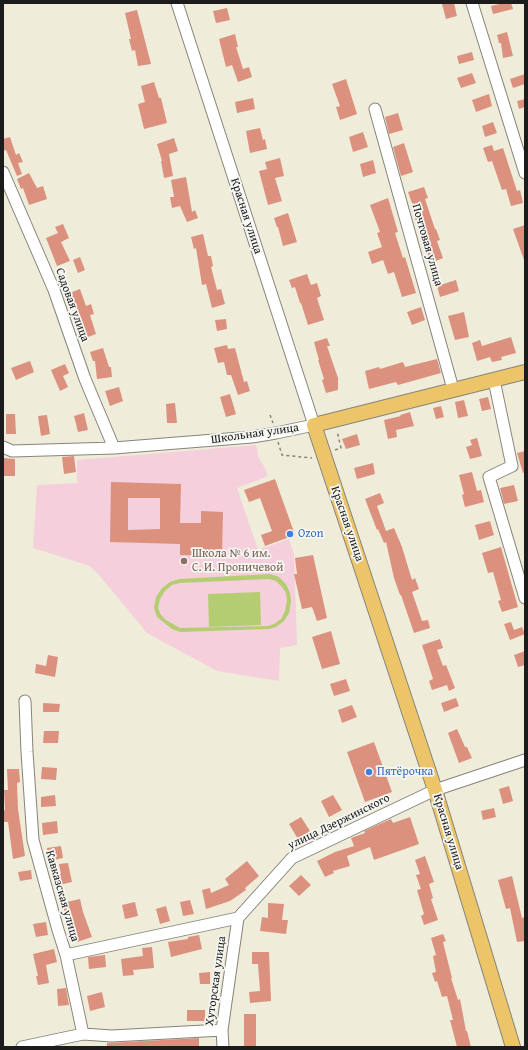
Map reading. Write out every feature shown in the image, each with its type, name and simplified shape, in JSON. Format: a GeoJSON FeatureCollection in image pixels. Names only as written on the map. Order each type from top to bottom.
{"type":"FeatureCollection","features":[{"type":"Feature","properties":{"kind":"main road","name":"Школьная улица"},"geometry":{"type":"LineString","coordinates":[[314,425],[525,372]]}},
{"type":"Feature","properties":{"kind":"main road","name":"Красная улица"},"geometry":{"type":"LineString","coordinates":[[314,425],[435,790],[512,1047]]}},
{"type":"Feature","properties":{"kind":"street","name":"Красная улица"},"geometry":{"type":"LineString","coordinates":[[177,3],[314,425]]}},
{"type":"Feature","properties":{"kind":"street"},"geometry":{"type":"LineString","coordinates":[[472,3],[525,173]]}},
{"type":"Feature","properties":{"kind":"street","name":"Почтовая улица"},"geometry":{"type":"LineString","coordinates":[[375,109],[453,389]]}},
{"type":"Feature","properties":{"kind":"street","name":"Садовая улица"},"geometry":{"type":"LineString","coordinates":[[3,172],[54,290],[85,379],[114,448]]}},
{"type":"Feature","properties":{"kind":"street"},"geometry":{"type":"LineString","coordinates":[[494,380],[512,466],[489,477],[525,598]]}},
{"type":"Feature","properties":{"kind":"street","name":"Школьная улица"},"geometry":{"type":"LineString","coordinates":[[3,447],[12,451],[114,448],[252,437],[276,434],[314,425]]}},
{"type":"Feature","properties":{"kind":"street","name":"Кавказская улица"},"geometry":{"type":"LineString","coordinates":[[25,701],[33,840],[66,955],[83,1034]]}},
{"type":"Feature","properties":{"kind":"street","name":"улица Дзержинского"},"geometry":{"type":"LineString","coordinates":[[238,918],[292,858],[435,790],[525,760]]}},
{"type":"Feature","properties":{"kind":"street"},"geometry":{"type":"LineString","coordinates":[[66,955],[238,918]]}},
{"type":"Feature","properties":{"kind":"street","name":"Хуторская улица"},"geometry":{"type":"LineString","coordinates":[[223,1047],[222,1030],[238,918]]}},
{"type":"Feature","properties":{"kind":"street"},"geometry":{"type":"LineString","coordinates":[[22,1047],[83,1034],[112,1036],[222,1030]]}},
{"type":"Feature","properties":{"kind":"shaded area","name":"Школа № 6 им. С. И. Проничевой"},"geometry":{"type":"Polygon","coordinates":[[[256,445],[259,459],[268,476],[237,488],[258,550],[289,539],[294,555],[297,645],[280,648],[279,681],[217,671],[147,633],[90,566],[33,548],[37,485],[77,483],[77,460],[256,445]]]}},
{"type":"Feature","properties":{"kind":"green space"},"geometry":{"type":"Polygon","coordinates":[[[270,574],[279,577],[286,584],[290,593],[291,601],[289,613],[284,621],[276,627],[269,629],[180,632],[172,629],[157,617],[154,608],[156,597],[162,588],[170,582],[179,579],[270,574]],[[269,579],[180,583],[172,585],[165,591],[160,599],[158,608],[161,615],[166,620],[180,628],[268,626],[281,619],[285,611],[287,601],[286,593],[276,581],[269,579]]]}},
{"type":"Feature","properties":{"kind":"green space"},"geometry":{"type":"Polygon","coordinates":[[[260,592],[261,625],[209,627],[208,594],[260,592]]]}},
{"type":"Feature","properties":{"kind":"building"},"geometry":{"type":"Polygon","coordinates":[[[454,3],[457,16],[446,19],[442,4],[454,3]]]}},
{"type":"Feature","properties":{"kind":"building"},"geometry":{"type":"Polygon","coordinates":[[[511,3],[513,9],[493,14],[491,6],[511,3]]]}},
{"type":"Feature","properties":{"kind":"building"},"geometry":{"type":"Polygon","coordinates":[[[227,8],[230,20],[216,23],[213,11],[227,8]]]}},
{"type":"Feature","properties":{"kind":"building"},"geometry":{"type":"Polygon","coordinates":[[[137,10],[151,64],[138,66],[135,50],[132,51],[129,39],[131,39],[125,13],[137,10]]]}},
{"type":"Feature","properties":{"kind":"building"},"geometry":{"type":"Polygon","coordinates":[[[507,32],[513,56],[503,58],[501,43],[499,43],[497,35],[507,32]]]}},
{"type":"Feature","properties":{"kind":"building"},"geometry":{"type":"Polygon","coordinates":[[[235,34],[238,47],[236,47],[243,69],[249,67],[252,77],[238,82],[232,65],[226,67],[219,39],[235,34]]]}},
{"type":"Feature","properties":{"kind":"building"},"geometry":{"type":"Polygon","coordinates":[[[472,52],[474,60],[459,64],[457,56],[472,52]]]}},
{"type":"Feature","properties":{"kind":"building"},"geometry":{"type":"Polygon","coordinates":[[[472,73],[476,83],[461,88],[457,78],[472,73]]]}},
{"type":"Feature","properties":{"kind":"building"},"geometry":{"type":"Polygon","coordinates":[[[525,74],[525,84],[513,88],[510,79],[525,74]]]}},
{"type":"Feature","properties":{"kind":"building"},"geometry":{"type":"Polygon","coordinates":[[[346,79],[357,114],[340,120],[336,107],[340,106],[332,84],[346,79]]]}},
{"type":"Feature","properties":{"kind":"building"},"geometry":{"type":"Polygon","coordinates":[[[154,82],[159,98],[161,98],[167,123],[144,129],[138,104],[145,102],[141,86],[154,82]]]}},
{"type":"Feature","properties":{"kind":"building"},"geometry":{"type":"Polygon","coordinates":[[[489,94],[492,106],[476,112],[472,100],[489,94]]]}},
{"type":"Feature","properties":{"kind":"building"},"geometry":{"type":"Polygon","coordinates":[[[253,98],[255,109],[237,113],[235,102],[253,98]]]}},
{"type":"Feature","properties":{"kind":"building"},"geometry":{"type":"Polygon","coordinates":[[[525,99],[525,107],[519,109],[517,101],[525,99]]]}},
{"type":"Feature","properties":{"kind":"building"},"geometry":{"type":"Polygon","coordinates":[[[398,113],[403,130],[389,134],[385,117],[398,113]]]}},
{"type":"Feature","properties":{"kind":"building"},"geometry":{"type":"Polygon","coordinates":[[[493,122],[497,133],[485,137],[482,126],[493,122]]]}},
{"type":"Feature","properties":{"kind":"building"},"geometry":{"type":"Polygon","coordinates":[[[260,128],[263,140],[265,139],[267,149],[250,153],[246,131],[260,128]]]}},
{"type":"Feature","properties":{"kind":"building"},"geometry":{"type":"Polygon","coordinates":[[[363,132],[368,147],[353,152],[349,137],[363,132]]]}},
{"type":"Feature","properties":{"kind":"building"},"geometry":{"type":"Polygon","coordinates":[[[10,137],[16,155],[19,153],[23,162],[18,163],[22,174],[17,176],[6,150],[3,151],[3,139],[10,137]]]}},
{"type":"Feature","properties":{"kind":"building"},"geometry":{"type":"Polygon","coordinates":[[[174,138],[178,151],[169,154],[173,176],[164,178],[162,161],[157,144],[174,138]]]}},
{"type":"Feature","properties":{"kind":"building"},"geometry":{"type":"Polygon","coordinates":[[[404,143],[413,172],[401,176],[393,147],[404,143]]]}},
{"type":"Feature","properties":{"kind":"building"},"geometry":{"type":"Polygon","coordinates":[[[492,145],[494,151],[503,148],[517,191],[520,190],[523,203],[511,206],[506,189],[502,190],[492,161],[488,162],[483,148],[492,145]]]}},
{"type":"Feature","properties":{"kind":"building"},"geometry":{"type":"Polygon","coordinates":[[[280,158],[284,176],[275,178],[282,201],[268,205],[259,171],[267,169],[265,162],[280,158]]]}},
{"type":"Feature","properties":{"kind":"building"},"geometry":{"type":"Polygon","coordinates":[[[373,160],[376,173],[363,177],[360,164],[373,160]]]}},
{"type":"Feature","properties":{"kind":"building"},"geometry":{"type":"Polygon","coordinates":[[[29,173],[37,188],[43,186],[47,199],[29,205],[23,188],[21,189],[17,179],[29,173]]]}},
{"type":"Feature","properties":{"kind":"building"},"geometry":{"type":"Polygon","coordinates":[[[186,177],[192,212],[195,210],[198,218],[187,222],[180,206],[172,208],[170,197],[174,197],[171,180],[186,177]]]}},
{"type":"Feature","properties":{"kind":"building"},"geometry":{"type":"Polygon","coordinates":[[[424,187],[428,198],[425,199],[440,240],[437,241],[443,258],[431,263],[412,210],[414,209],[408,192],[424,187]]]}},
{"type":"Feature","properties":{"kind":"building"},"geometry":{"type":"Polygon","coordinates":[[[388,198],[398,232],[395,233],[403,258],[405,257],[416,293],[402,297],[394,272],[388,274],[383,260],[372,264],[368,252],[382,247],[377,233],[380,232],[370,205],[388,198]]]}},
{"type":"Feature","properties":{"kind":"building"},"geometry":{"type":"Polygon","coordinates":[[[288,213],[297,242],[283,246],[274,218],[288,213]]]}},
{"type":"Feature","properties":{"kind":"building"},"geometry":{"type":"Polygon","coordinates":[[[63,224],[69,238],[61,242],[70,261],[57,266],[46,238],[58,233],[55,227],[63,224]]]}},
{"type":"Feature","properties":{"kind":"building"},"geometry":{"type":"Polygon","coordinates":[[[525,225],[525,259],[524,260],[513,229],[525,225]]]}},
{"type":"Feature","properties":{"kind":"building"},"geometry":{"type":"Polygon","coordinates":[[[203,234],[208,256],[211,256],[213,266],[211,267],[217,290],[221,289],[225,304],[212,308],[206,284],[202,285],[196,248],[194,249],[191,237],[203,234]]]}},
{"type":"Feature","properties":{"kind":"building"},"geometry":{"type":"Polygon","coordinates":[[[80,257],[85,270],[78,273],[73,260],[80,257]]]}},
{"type":"Feature","properties":{"kind":"building"},"geometry":{"type":"Polygon","coordinates":[[[307,274],[311,285],[317,283],[321,296],[317,298],[324,320],[308,325],[295,287],[292,288],[289,280],[307,274]]]}},
{"type":"Feature","properties":{"kind":"building"},"geometry":{"type":"Polygon","coordinates":[[[456,280],[459,291],[440,297],[437,286],[456,280]]]}},
{"type":"Feature","properties":{"kind":"building"},"geometry":{"type":"Polygon","coordinates":[[[80,289],[86,306],[91,304],[94,314],[90,315],[96,334],[85,338],[79,318],[77,319],[73,302],[70,303],[67,294],[80,289]]]}},
{"type":"Feature","properties":{"kind":"building"},"geometry":{"type":"Polygon","coordinates":[[[421,307],[425,320],[412,325],[407,312],[421,307]]]}},
{"type":"Feature","properties":{"kind":"building"},"geometry":{"type":"Polygon","coordinates":[[[464,312],[469,337],[455,340],[448,316],[464,312]]]}},
{"type":"Feature","properties":{"kind":"building"},"geometry":{"type":"Polygon","coordinates":[[[226,319],[227,329],[217,331],[215,320],[226,319]]]}},
{"type":"Feature","properties":{"kind":"building"},"geometry":{"type":"Polygon","coordinates":[[[511,337],[516,353],[501,357],[502,360],[492,362],[490,357],[477,361],[472,343],[480,340],[482,346],[511,337]]]}},
{"type":"Feature","properties":{"kind":"building"},"geometry":{"type":"Polygon","coordinates":[[[327,338],[330,346],[327,346],[338,378],[338,390],[326,393],[322,380],[324,379],[314,342],[327,338]]]}},
{"type":"Feature","properties":{"kind":"building"},"geometry":{"type":"Polygon","coordinates":[[[227,345],[228,349],[235,348],[244,382],[247,381],[250,391],[238,395],[231,375],[227,375],[224,362],[218,363],[214,348],[227,345]]]}},
{"type":"Feature","properties":{"kind":"building"},"geometry":{"type":"Polygon","coordinates":[[[103,348],[109,367],[111,367],[112,377],[97,379],[95,361],[93,361],[90,352],[103,348]]]}},
{"type":"Feature","properties":{"kind":"building"},"geometry":{"type":"Polygon","coordinates":[[[437,359],[441,373],[398,385],[396,382],[369,389],[365,371],[379,367],[380,369],[403,362],[405,367],[437,359]]]}},
{"type":"Feature","properties":{"kind":"building"},"geometry":{"type":"Polygon","coordinates":[[[30,361],[34,372],[16,380],[11,368],[30,361]]]}},
{"type":"Feature","properties":{"kind":"building"},"geometry":{"type":"Polygon","coordinates":[[[65,364],[69,373],[63,376],[68,387],[60,391],[51,370],[65,364]]]}},
{"type":"Feature","properties":{"kind":"building"},"geometry":{"type":"Polygon","coordinates":[[[119,387],[123,401],[110,406],[105,391],[119,387]]]}},
{"type":"Feature","properties":{"kind":"building"},"geometry":{"type":"Polygon","coordinates":[[[230,394],[236,414],[226,417],[220,397],[230,394]]]}},
{"type":"Feature","properties":{"kind":"building"},"geometry":{"type":"Polygon","coordinates":[[[488,397],[491,409],[482,411],[479,399],[488,397]]]}},
{"type":"Feature","properties":{"kind":"building"},"geometry":{"type":"Polygon","coordinates":[[[464,400],[468,416],[458,418],[455,402],[464,400]]]}},
{"type":"Feature","properties":{"kind":"building"},"geometry":{"type":"Polygon","coordinates":[[[175,403],[177,423],[167,423],[166,404],[175,403]]]}},
{"type":"Feature","properties":{"kind":"building"},"geometry":{"type":"Polygon","coordinates":[[[441,406],[444,417],[436,419],[433,408],[441,406]]]}},
{"type":"Feature","properties":{"kind":"building"},"geometry":{"type":"Polygon","coordinates":[[[410,412],[414,426],[396,430],[397,437],[388,439],[384,420],[410,412]]]}},
{"type":"Feature","properties":{"kind":"building"},"geometry":{"type":"Polygon","coordinates":[[[84,413],[88,430],[78,432],[74,416],[84,413]]]}},
{"type":"Feature","properties":{"kind":"building"},"geometry":{"type":"Polygon","coordinates":[[[6,414],[15,414],[16,434],[6,434],[6,414]]]}},
{"type":"Feature","properties":{"kind":"building"},"geometry":{"type":"Polygon","coordinates":[[[47,415],[50,434],[41,436],[38,416],[47,415]]]}},
{"type":"Feature","properties":{"kind":"building"},"geometry":{"type":"Polygon","coordinates":[[[357,434],[360,445],[346,449],[342,439],[357,434]]]}},
{"type":"Feature","properties":{"kind":"building"},"geometry":{"type":"Polygon","coordinates":[[[477,438],[482,456],[470,459],[466,447],[472,445],[470,440],[477,438]]]}},
{"type":"Feature","properties":{"kind":"building"},"geometry":{"type":"Polygon","coordinates":[[[525,451],[525,472],[523,473],[517,453],[525,451]]]}},
{"type":"Feature","properties":{"kind":"building"},"geometry":{"type":"Polygon","coordinates":[[[74,456],[76,472],[64,474],[62,457],[74,456]]]}},
{"type":"Feature","properties":{"kind":"building"},"geometry":{"type":"Polygon","coordinates":[[[4,458],[15,459],[15,476],[3,476],[4,458]]]}},
{"type":"Feature","properties":{"kind":"building"},"geometry":{"type":"Polygon","coordinates":[[[373,463],[375,474],[357,479],[354,468],[373,463]]]}},
{"type":"Feature","properties":{"kind":"building"},"geometry":{"type":"Polygon","coordinates":[[[472,472],[477,491],[481,490],[484,502],[465,507],[462,495],[464,494],[459,475],[472,472]]]}},
{"type":"Feature","properties":{"kind":"building"},"geometry":{"type":"Polygon","coordinates":[[[275,479],[295,535],[265,546],[261,535],[272,531],[260,498],[249,502],[244,490],[275,479]]]}},
{"type":"Feature","properties":{"kind":"building"},"geometry":{"type":"Polygon","coordinates":[[[111,482],[181,484],[180,523],[201,523],[201,511],[223,512],[222,556],[180,555],[180,544],[110,542],[111,482]],[[128,498],[128,530],[160,529],[160,498],[128,498]]]}},
{"type":"Feature","properties":{"kind":"building"},"geometry":{"type":"Polygon","coordinates":[[[514,485],[518,501],[504,504],[500,488],[514,485]]]}},
{"type":"Feature","properties":{"kind":"building"},"geometry":{"type":"Polygon","coordinates":[[[380,493],[384,503],[377,506],[386,531],[394,528],[402,547],[412,580],[415,578],[419,589],[412,592],[422,621],[428,620],[430,628],[414,633],[394,578],[386,542],[384,543],[378,529],[377,530],[365,499],[380,493]]]}},
{"type":"Feature","properties":{"kind":"building"},"geometry":{"type":"Polygon","coordinates":[[[490,521],[494,535],[479,540],[475,525],[490,521]]]}},
{"type":"Feature","properties":{"kind":"building"},"geometry":{"type":"Polygon","coordinates":[[[501,547],[518,607],[502,612],[498,601],[501,600],[493,572],[488,573],[482,553],[501,547]]]}},
{"type":"Feature","properties":{"kind":"building"},"geometry":{"type":"Polygon","coordinates":[[[313,555],[327,618],[317,621],[312,607],[302,609],[294,574],[297,574],[295,558],[313,555]]]}},
{"type":"Feature","properties":{"kind":"building"},"geometry":{"type":"Polygon","coordinates":[[[511,622],[514,630],[522,627],[525,634],[510,640],[504,624],[511,622]]]}},
{"type":"Feature","properties":{"kind":"building"},"geometry":{"type":"Polygon","coordinates":[[[331,631],[340,664],[322,669],[312,637],[331,631]]]}},
{"type":"Feature","properties":{"kind":"building"},"geometry":{"type":"Polygon","coordinates":[[[440,639],[443,648],[437,650],[443,666],[446,665],[455,688],[449,691],[447,685],[432,690],[429,681],[433,679],[422,645],[440,639]]]}},
{"type":"Feature","properties":{"kind":"building"},"geometry":{"type":"Polygon","coordinates":[[[525,651],[525,665],[518,667],[514,655],[525,651]]]}},
{"type":"Feature","properties":{"kind":"building"},"geometry":{"type":"Polygon","coordinates":[[[48,655],[58,657],[55,677],[35,673],[36,664],[46,666],[48,655]]]}},
{"type":"Feature","properties":{"kind":"building"},"geometry":{"type":"Polygon","coordinates":[[[346,679],[350,691],[334,696],[330,684],[346,679]]]}},
{"type":"Feature","properties":{"kind":"building"},"geometry":{"type":"Polygon","coordinates":[[[456,698],[459,706],[444,712],[441,703],[456,698]]]}},
{"type":"Feature","properties":{"kind":"building"},"geometry":{"type":"Polygon","coordinates":[[[43,703],[60,704],[59,712],[43,712],[43,703]]]}},
{"type":"Feature","properties":{"kind":"building"},"geometry":{"type":"Polygon","coordinates":[[[352,705],[357,717],[342,723],[338,710],[352,705]]]}},
{"type":"Feature","properties":{"kind":"building"},"geometry":{"type":"Polygon","coordinates":[[[457,729],[472,758],[459,763],[448,733],[457,729]]]}},
{"type":"Feature","properties":{"kind":"building"},"geometry":{"type":"Polygon","coordinates":[[[44,731],[59,731],[58,743],[43,743],[44,731]]]}},
{"type":"Feature","properties":{"kind":"building","name":"Пятёрочка"},"geometry":{"type":"Polygon","coordinates":[[[374,742],[392,792],[365,802],[347,752],[374,742]]]}},
{"type":"Feature","properties":{"kind":"building"},"geometry":{"type":"Polygon","coordinates":[[[42,767],[57,768],[56,780],[41,779],[42,767]]]}},
{"type":"Feature","properties":{"kind":"building"},"geometry":{"type":"Polygon","coordinates":[[[7,769],[19,769],[20,782],[17,783],[18,809],[25,856],[13,859],[8,822],[3,822],[3,811],[5,810],[4,790],[8,790],[7,769]]]}},
{"type":"Feature","properties":{"kind":"building"},"geometry":{"type":"Polygon","coordinates":[[[509,786],[513,801],[503,804],[499,789],[509,786]]]}},
{"type":"Feature","properties":{"kind":"building"},"geometry":{"type":"Polygon","coordinates":[[[55,795],[56,806],[41,807],[41,797],[55,795]]]}},
{"type":"Feature","properties":{"kind":"building"},"geometry":{"type":"Polygon","coordinates":[[[333,795],[342,810],[329,817],[321,801],[333,795]]]}},
{"type":"Feature","properties":{"kind":"building"},"geometry":{"type":"Polygon","coordinates":[[[494,808],[496,817],[483,820],[481,811],[494,808]]]}},
{"type":"Feature","properties":{"kind":"building"},"geometry":{"type":"Polygon","coordinates":[[[301,817],[310,831],[298,839],[289,824],[301,817]]]}},
{"type":"Feature","properties":{"kind":"building"},"geometry":{"type":"Polygon","coordinates":[[[410,817],[419,844],[374,860],[370,847],[347,856],[350,866],[333,871],[334,873],[325,877],[317,861],[335,852],[354,846],[351,838],[365,833],[364,831],[391,819],[393,823],[410,817]]]}},
{"type":"Feature","properties":{"kind":"building"},"geometry":{"type":"Polygon","coordinates":[[[57,821],[58,833],[43,835],[42,823],[57,821]]]}},
{"type":"Feature","properties":{"kind":"building"},"geometry":{"type":"Polygon","coordinates":[[[61,846],[63,858],[49,861],[47,848],[61,846]]]}},
{"type":"Feature","properties":{"kind":"building"},"geometry":{"type":"Polygon","coordinates":[[[425,856],[434,882],[429,884],[433,898],[431,899],[438,920],[424,925],[421,916],[424,914],[417,890],[421,889],[416,875],[420,874],[415,860],[425,856]]]}},
{"type":"Feature","properties":{"kind":"building"},"geometry":{"type":"Polygon","coordinates":[[[247,861],[259,876],[245,888],[246,890],[230,901],[206,909],[202,890],[210,888],[211,893],[229,885],[225,879],[247,861]]]}},
{"type":"Feature","properties":{"kind":"building"},"geometry":{"type":"Polygon","coordinates":[[[68,863],[72,882],[55,886],[53,875],[61,874],[59,864],[68,863]]]}},
{"type":"Feature","properties":{"kind":"building"},"geometry":{"type":"Polygon","coordinates":[[[31,870],[32,879],[20,881],[18,872],[31,870]]]}},
{"type":"Feature","properties":{"kind":"building"},"geometry":{"type":"Polygon","coordinates":[[[301,875],[311,885],[299,896],[289,886],[301,875]]]}},
{"type":"Feature","properties":{"kind":"building"},"geometry":{"type":"Polygon","coordinates":[[[512,876],[522,918],[525,917],[525,941],[517,942],[510,908],[506,909],[498,880],[512,876]]]}},
{"type":"Feature","properties":{"kind":"building"},"geometry":{"type":"Polygon","coordinates":[[[80,899],[92,937],[77,942],[62,903],[80,899]]]}},
{"type":"Feature","properties":{"kind":"building"},"geometry":{"type":"Polygon","coordinates":[[[190,900],[194,914],[183,916],[180,902],[190,900]]]}},
{"type":"Feature","properties":{"kind":"building"},"geometry":{"type":"Polygon","coordinates":[[[135,902],[138,916],[125,919],[122,905],[135,902]]]}},
{"type":"Feature","properties":{"kind":"building"},"geometry":{"type":"Polygon","coordinates":[[[268,903],[284,904],[282,920],[288,920],[286,934],[260,931],[262,917],[268,918],[268,903]]]}},
{"type":"Feature","properties":{"kind":"building"},"geometry":{"type":"Polygon","coordinates":[[[166,906],[170,921],[160,924],[156,909],[166,906]]]}},
{"type":"Feature","properties":{"kind":"building"},"geometry":{"type":"Polygon","coordinates":[[[46,922],[48,935],[36,937],[33,924],[46,922]]]}},
{"type":"Feature","properties":{"kind":"building"},"geometry":{"type":"Polygon","coordinates":[[[443,934],[446,941],[443,942],[451,978],[458,1000],[460,999],[466,1031],[471,1047],[457,1047],[450,1020],[453,1020],[447,996],[442,997],[437,981],[435,982],[432,973],[436,972],[433,956],[436,955],[431,938],[443,934]]]}},
{"type":"Feature","properties":{"kind":"building"},"geometry":{"type":"Polygon","coordinates":[[[199,935],[202,949],[171,957],[168,942],[188,939],[188,937],[199,935]]]}},
{"type":"Feature","properties":{"kind":"building"},"geometry":{"type":"Polygon","coordinates":[[[152,947],[154,968],[133,970],[134,975],[123,976],[121,959],[143,956],[142,948],[152,947]]]}},
{"type":"Feature","properties":{"kind":"building"},"geometry":{"type":"Polygon","coordinates":[[[54,949],[57,962],[46,965],[49,983],[38,985],[36,976],[38,976],[33,954],[54,949]]]}},
{"type":"Feature","properties":{"kind":"building"},"geometry":{"type":"Polygon","coordinates":[[[252,952],[269,952],[271,1001],[250,1003],[249,992],[260,991],[258,964],[252,964],[252,952]]]}},
{"type":"Feature","properties":{"kind":"building"},"geometry":{"type":"Polygon","coordinates":[[[105,955],[106,967],[89,969],[88,957],[105,955]]]}},
{"type":"Feature","properties":{"kind":"building"},"geometry":{"type":"Polygon","coordinates":[[[210,972],[210,984],[200,984],[199,973],[210,972]]]}},
{"type":"Feature","properties":{"kind":"building"},"geometry":{"type":"Polygon","coordinates":[[[66,988],[69,1005],[58,1006],[57,989],[66,988]]]}},
{"type":"Feature","properties":{"kind":"building"},"geometry":{"type":"Polygon","coordinates":[[[102,992],[105,1007],[90,1011],[87,996],[102,992]]]}},
{"type":"Feature","properties":{"kind":"building"},"geometry":{"type":"Polygon","coordinates":[[[187,1010],[205,1010],[205,1021],[187,1021],[187,1010]]]}},
{"type":"Feature","properties":{"kind":"building"},"geometry":{"type":"Polygon","coordinates":[[[244,1014],[256,1014],[256,1047],[244,1047],[244,1014]]]}},
{"type":"Feature","properties":{"kind":"building"},"geometry":{"type":"Polygon","coordinates":[[[199,1038],[199,1047],[107,1047],[107,1043],[199,1038]]]}},
{"type":"Feature","properties":{"kind":"place","name":"Ozon"},"geometry":{"type":"Point","coordinates":[290,534]}},
{"type":"Feature","properties":{"kind":"place","name":"Школа № 6 им. С. И. Проничевой"},"geometry":{"type":"Point","coordinates":[184,561]}},
{"type":"Feature","properties":{"kind":"place","name":"Пятёрочка"},"geometry":{"type":"Point","coordinates":[369,772]}}]}
